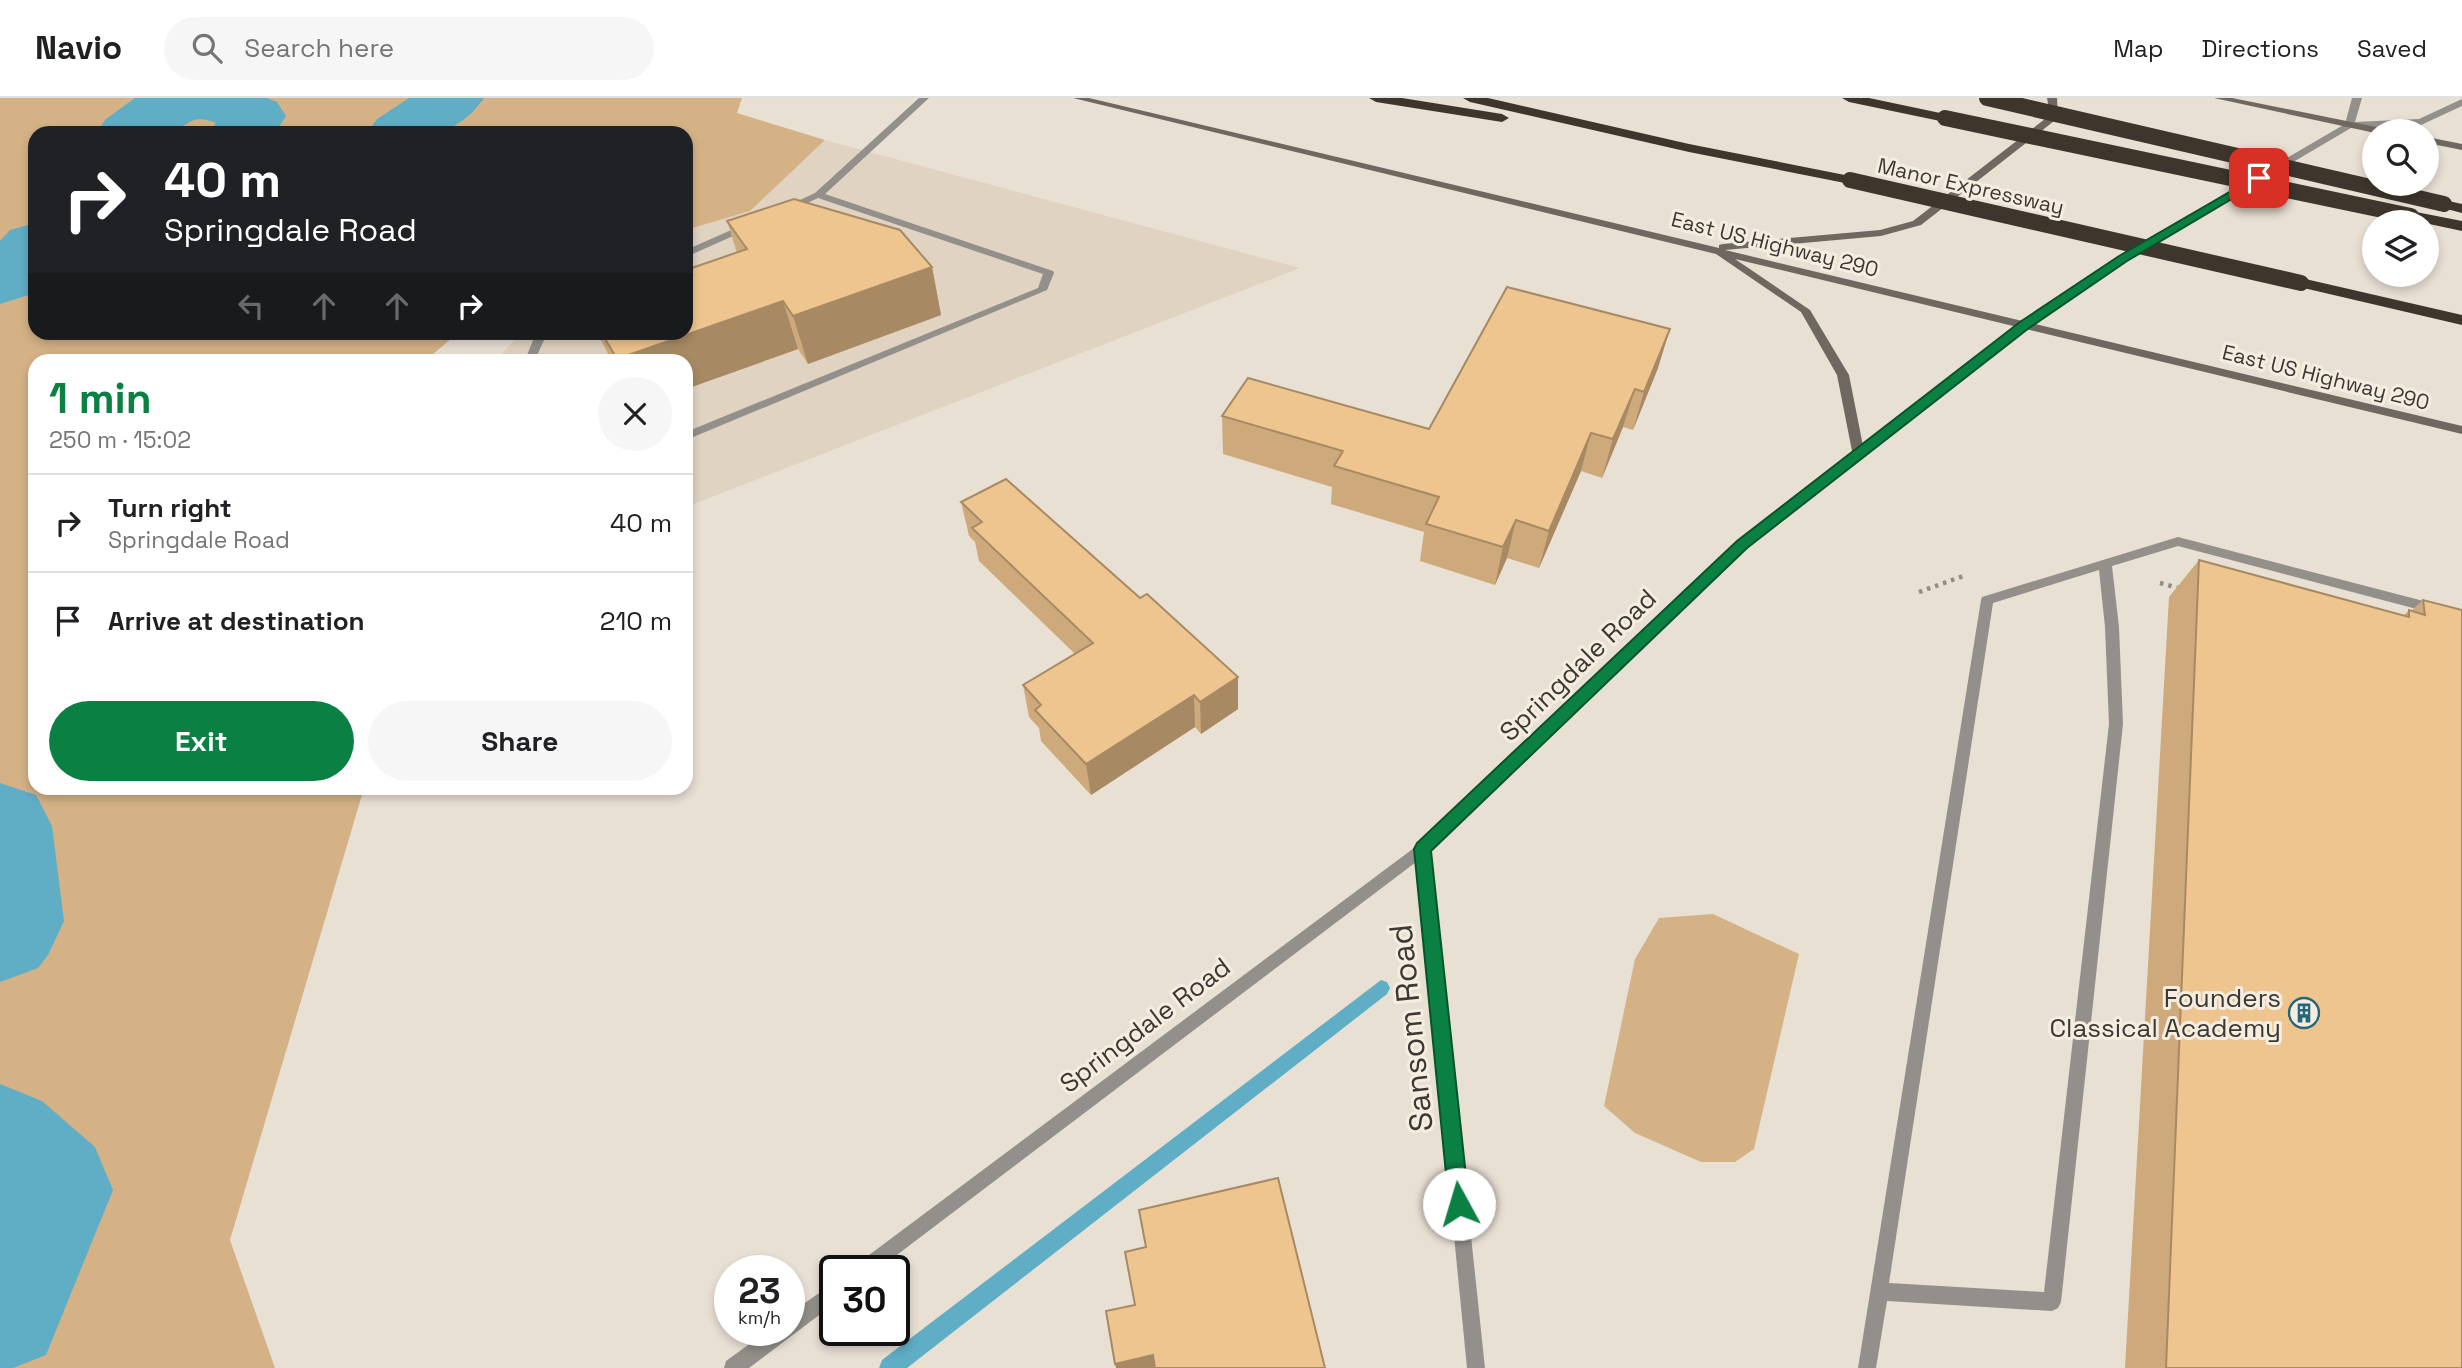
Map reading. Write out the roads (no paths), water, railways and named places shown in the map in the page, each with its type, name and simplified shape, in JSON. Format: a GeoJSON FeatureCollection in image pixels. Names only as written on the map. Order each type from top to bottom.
{"type":"FeatureCollection","features":[{"type":"Feature","properties":{"kind":"highway"},"geometry":{"type":"LineString","coordinates":[[1376,98],[1689,148]]}},
{"type":"Feature","properties":{"kind":"highway","name":"Manor Expressway"},"geometry":{"type":"LineString","coordinates":[[1470,98],[1689,148],[1850,180],[2462,320]]}},
{"type":"Feature","properties":{"kind":"highway"},"geometry":{"type":"LineString","coordinates":[[1849,98],[2462,226]]}},
{"type":"Feature","properties":{"kind":"highway"},"geometry":{"type":"LineString","coordinates":[[1987,98],[2462,209]]}},
{"type":"Feature","properties":{"kind":"main road","name":"East US Highway 290"},"geometry":{"type":"LineString","coordinates":[[1078,98],[2462,430]]}},
{"type":"Feature","properties":{"kind":"main road"},"geometry":{"type":"LineString","coordinates":[[1711,248],[1881,233],[1917,223],[2055,116],[2052,98]]}},
{"type":"Feature","properties":{"kind":"main road"},"geometry":{"type":"LineString","coordinates":[[2219,98],[2362,127]]}},
{"type":"Feature","properties":{"kind":"main road"},"geometry":{"type":"LineString","coordinates":[[2439,142],[2462,147]]}},
{"type":"Feature","properties":{"kind":"main road"},"geometry":{"type":"LineString","coordinates":[[1711,248],[1805,310],[1843,375],[1859,456]]}},
{"type":"Feature","properties":{"kind":"street"},"geometry":{"type":"LineString","coordinates":[[780,212],[818,195],[924,98]]}},
{"type":"Feature","properties":{"kind":"street"},"geometry":{"type":"LineString","coordinates":[[2349,125],[2357,98]]}},
{"type":"Feature","properties":{"kind":"street","name":"Springdale Road"},"geometry":{"type":"LineString","coordinates":[[883,1255],[1423,849],[1742,545],[2025,325],[2123,258],[2349,125],[2421,122],[2462,102]]}},
{"type":"Feature","properties":{"kind":"street"},"geometry":{"type":"LineString","coordinates":[[693,433],[1042,290],[1049,273],[818,195]]}},
{"type":"Feature","properties":{"kind":"street"},"geometry":{"type":"LineString","coordinates":[[693,251],[755,223]]}},
{"type":"Feature","properties":{"kind":"street"},"geometry":{"type":"LineString","coordinates":[[1867,1368],[1987,600],[2178,541],[2462,616]]}},
{"type":"Feature","properties":{"kind":"street"},"geometry":{"type":"LineString","coordinates":[[1879,1291],[2052,1303],[2116,724],[2112,627],[2105,563]]}},
{"type":"Feature","properties":{"kind":"street","name":"Sansom Road"},"geometry":{"type":"LineString","coordinates":[[1423,849],[1476,1368]]}},
{"type":"Feature","properties":{"kind":"street"},"geometry":{"type":"LineString","coordinates":[[733,1368],[762,1346]]}},
{"type":"Feature","properties":{"kind":"waterway"},"geometry":{"type":"LineString","coordinates":[[410,126],[452,98]]}},
{"type":"Feature","properties":{"kind":"waterway"},"geometry":{"type":"LineString","coordinates":[[139,126],[170,103],[216,100],[254,116],[247,126]]}},
{"type":"Feature","properties":{"kind":"waterway"},"geometry":{"type":"LineString","coordinates":[[0,282],[9,277],[28,254]]}},
{"type":"Feature","properties":{"kind":"waterway"},"geometry":{"type":"LineString","coordinates":[[0,826],[10,921],[0,934]]}},
{"type":"Feature","properties":{"kind":"waterway"},"geometry":{"type":"LineString","coordinates":[[890,1368],[1381,988]]}},
{"type":"Feature","properties":{"kind":"waterway"},"geometry":{"type":"LineString","coordinates":[[0,1143],[52,1190],[0,1309]]}},
{"type":"Feature","properties":{"kind":"place","name":"Founders Classical Academy"},"geometry":{"type":"Point","coordinates":[2304,1013]}}]}
